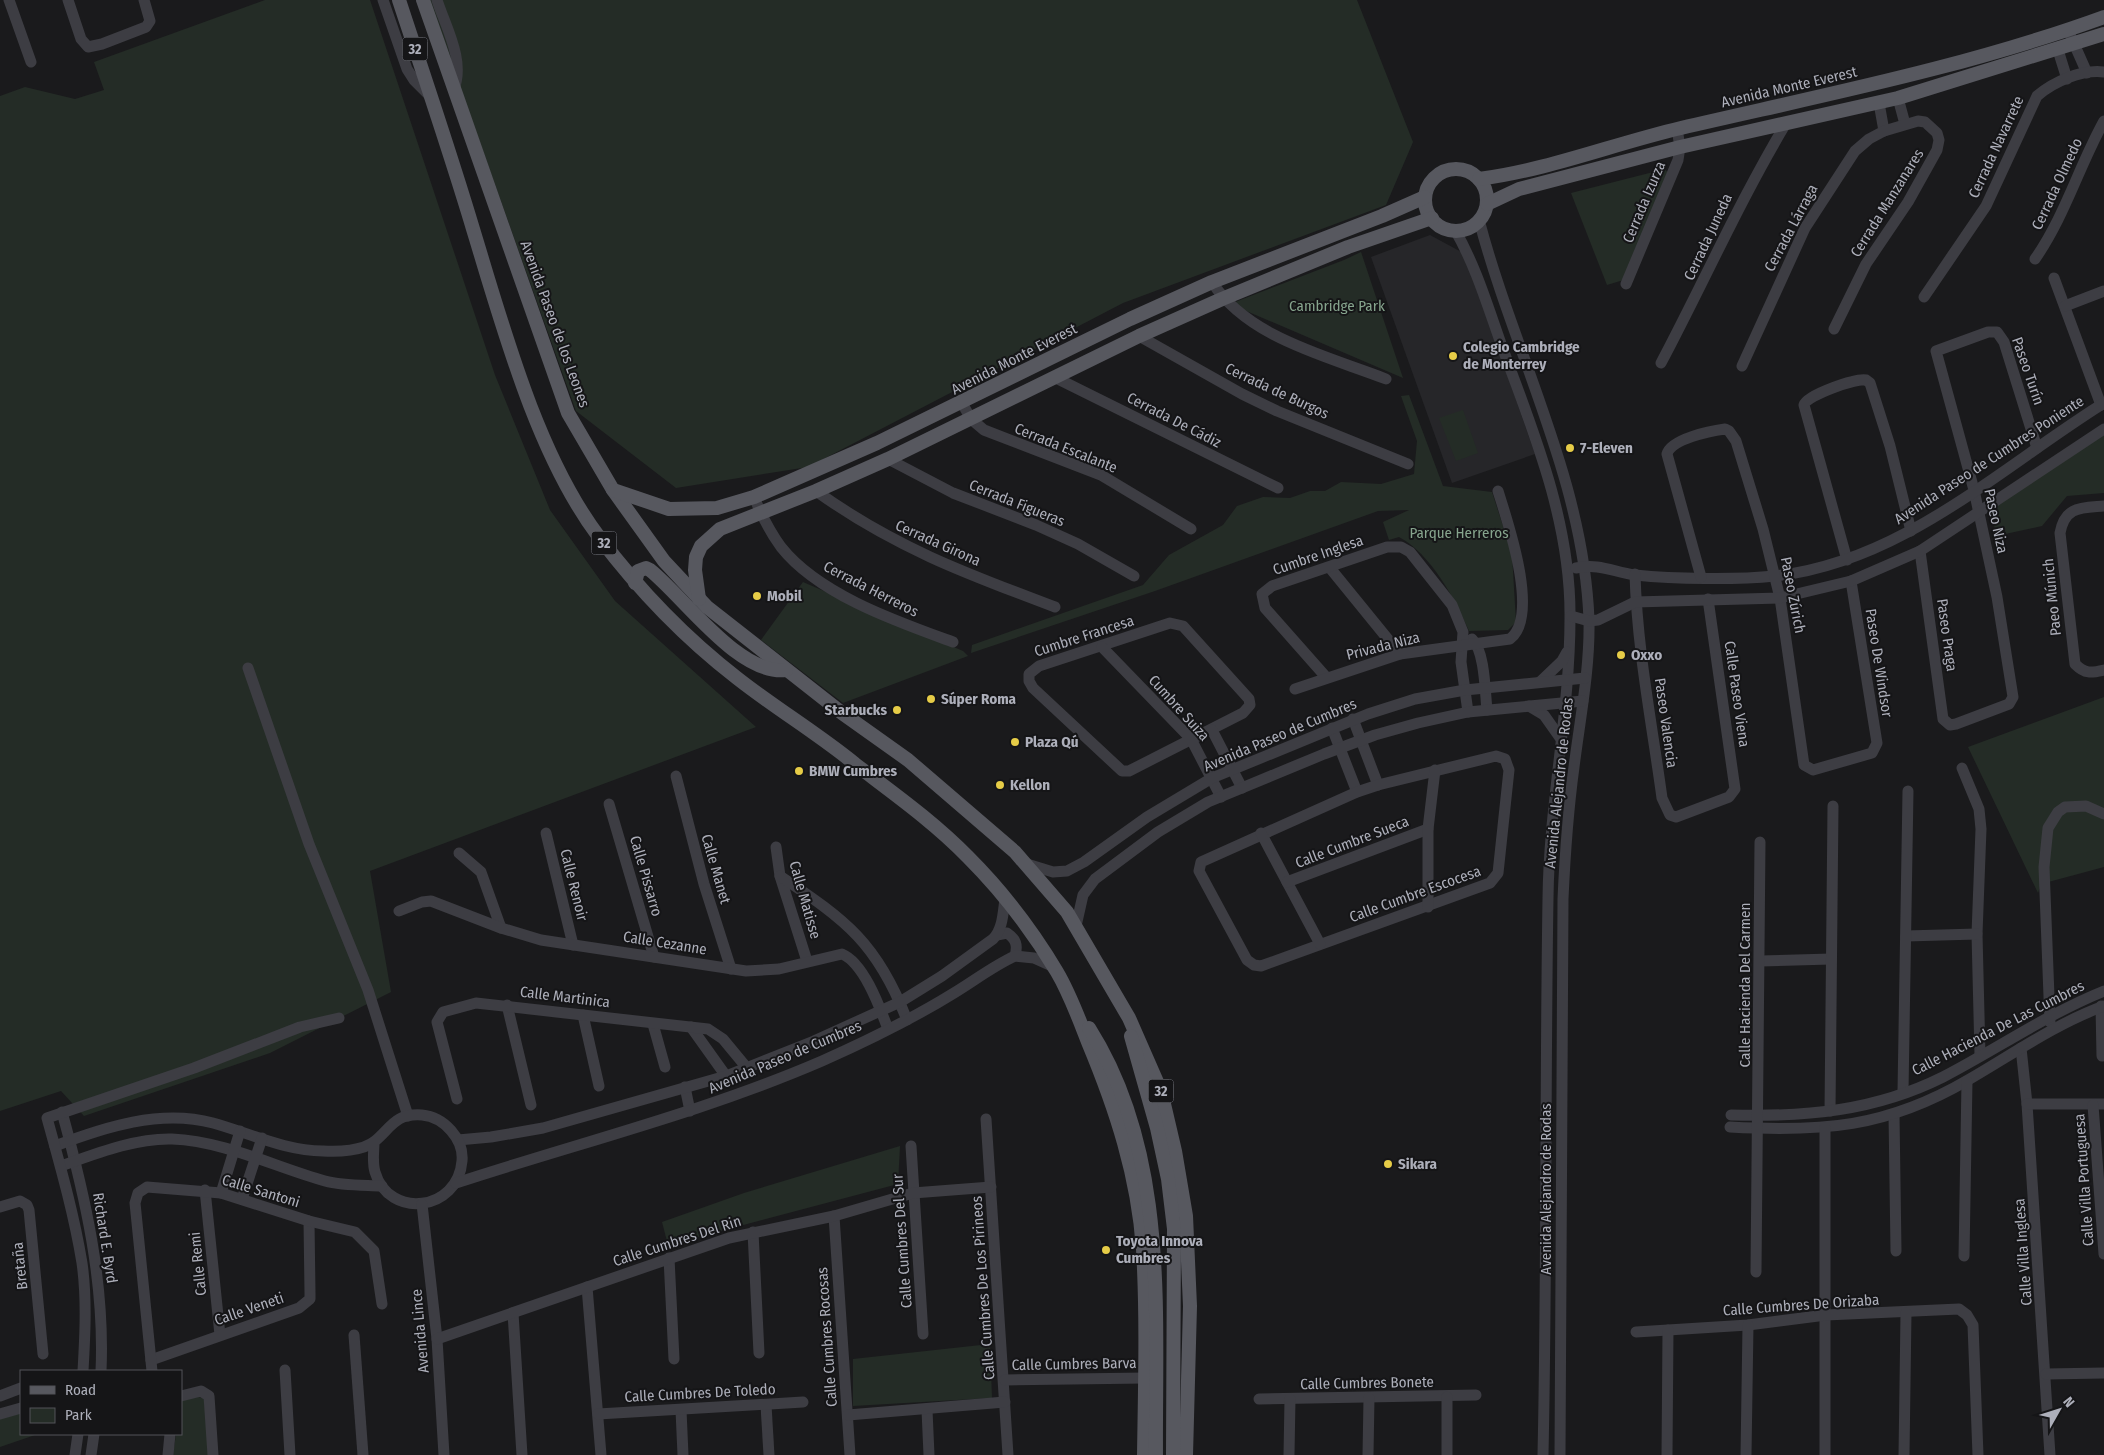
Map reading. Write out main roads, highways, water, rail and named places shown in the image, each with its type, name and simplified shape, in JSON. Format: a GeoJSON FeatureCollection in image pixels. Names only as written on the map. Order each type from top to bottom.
{"type":"FeatureCollection","features":[{"type":"Feature","properties":{"kind":"main road","name":"32"},"geometry":{"type":"LineString","coordinates":[[398,0],[432,98],[504,329],[538,422],[573,498],[597,534],[635,583],[685,635],[738,679],[852,761],[966,854],[1033,935],[1054,967],[1071,999],[1120,1123],[1138,1202],[1143,1247],[1144,1455]]}},
{"type":"Feature","properties":{"kind":"main road","name":"Avenida Paseo de los Leones"},"geometry":{"type":"LineString","coordinates":[[423,0],[568,413],[612,490],[664,561],[699,599],[786,670],[908,760],[995,833],[1028,864],[1076,926],[1130,1022],[1161,1091],[1175,1151],[1186,1216],[1190,1306],[1186,1455]]}},
{"type":"Feature","properties":{"kind":"main road","name":"Avenida Monte Everest"},"geometry":{"type":"LineString","coordinates":[[1479,179],[1514,173],[1678,129],[1982,57],[2104,17]]}},
{"type":"Feature","properties":{"kind":"main road"},"geometry":{"type":"LineString","coordinates":[[1487,204],[1519,189],[1680,147],[1785,125],[1898,98],[2058,50],[2104,34]]}},
{"type":"Feature","properties":{"kind":"main road"},"geometry":{"type":"LineString","coordinates":[[1982,57],[1985,72]]}},
{"type":"Feature","properties":{"kind":"main road"},"geometry":{"type":"LineString","coordinates":[[1462,169],[1479,179],[1486,195],[1487,204],[1479,220],[1464,230],[1455,230],[1438,225],[1426,208],[1425,197],[1428,187],[1442,172],[1462,169]]}},
{"type":"Feature","properties":{"kind":"main road","name":"Avenida Monte Everest"},"geometry":{"type":"LineString","coordinates":[[612,490],[669,509],[717,508],[754,497],[825,467],[962,403],[1072,348],[1212,282],[1382,216],[1425,197]]}},
{"type":"Feature","properties":{"kind":"main road"},"geometry":{"type":"LineString","coordinates":[[699,599],[695,570],[696,558],[701,546],[720,529],[816,491],[888,459],[1139,336],[1222,299],[1348,247],[1432,218]]}},
{"type":"Feature","properties":{"kind":"main road"},"geometry":{"type":"LineString","coordinates":[[1072,348],[1082,364]]}},
{"type":"Feature","properties":{"kind":"main road"},"geometry":{"type":"LineString","coordinates":[[825,467],[834,483]]}},
{"type":"Feature","properties":{"kind":"main road"},"geometry":{"type":"LineString","coordinates":[[635,583],[638,571],[646,568],[650,570],[705,626],[748,659],[764,669],[774,671],[786,670]]}},
{"type":"Feature","properties":{"kind":"main road"},"geometry":{"type":"LineString","coordinates":[[1071,999],[1103,1049],[1119,1081],[1135,1134],[1152,1228],[1156,1281],[1156,1455]]}},
{"type":"Feature","properties":{"kind":"main road"},"geometry":{"type":"LineString","coordinates":[[1130,1022],[1132,1044],[1157,1128],[1168,1179],[1174,1229],[1173,1455]]}},
{"type":"Feature","properties":{"kind":"place","name":"Colegio Cambridge de Monterrey"},"geometry":{"type":"Point","coordinates":[1453,356]}},
{"type":"Feature","properties":{"kind":"place","name":"7-Eleven"},"geometry":{"type":"Point","coordinates":[1570,448]}},
{"type":"Feature","properties":{"kind":"place","name":"Mobil"},"geometry":{"type":"Point","coordinates":[757,596]}},
{"type":"Feature","properties":{"kind":"place","name":"Oxxo"},"geometry":{"type":"Point","coordinates":[1621,655]}},
{"type":"Feature","properties":{"kind":"place","name":"Súper Roma"},"geometry":{"type":"Point","coordinates":[931,699]}},
{"type":"Feature","properties":{"kind":"place","name":"Starbucks"},"geometry":{"type":"Point","coordinates":[897,710]}},
{"type":"Feature","properties":{"kind":"place","name":"Plaza Qú"},"geometry":{"type":"Point","coordinates":[1015,742]}},
{"type":"Feature","properties":{"kind":"place","name":"BMW Cumbres"},"geometry":{"type":"Point","coordinates":[799,771]}},
{"type":"Feature","properties":{"kind":"place","name":"Kellon"},"geometry":{"type":"Point","coordinates":[1000,785]}},
{"type":"Feature","properties":{"kind":"place","name":"Sikara"},"geometry":{"type":"Point","coordinates":[1388,1164]}},
{"type":"Feature","properties":{"kind":"place","name":"Toyota Innova Cumbres"},"geometry":{"type":"Point","coordinates":[1106,1250]}},
{"type":"Feature","properties":{"kind":"park label","name":"Cambridge Park"},"geometry":{"type":"Point","coordinates":[1337,306]}},
{"type":"Feature","properties":{"kind":"park label","name":"Parque Herreros"},"geometry":{"type":"Point","coordinates":[1459,533]}}]}
